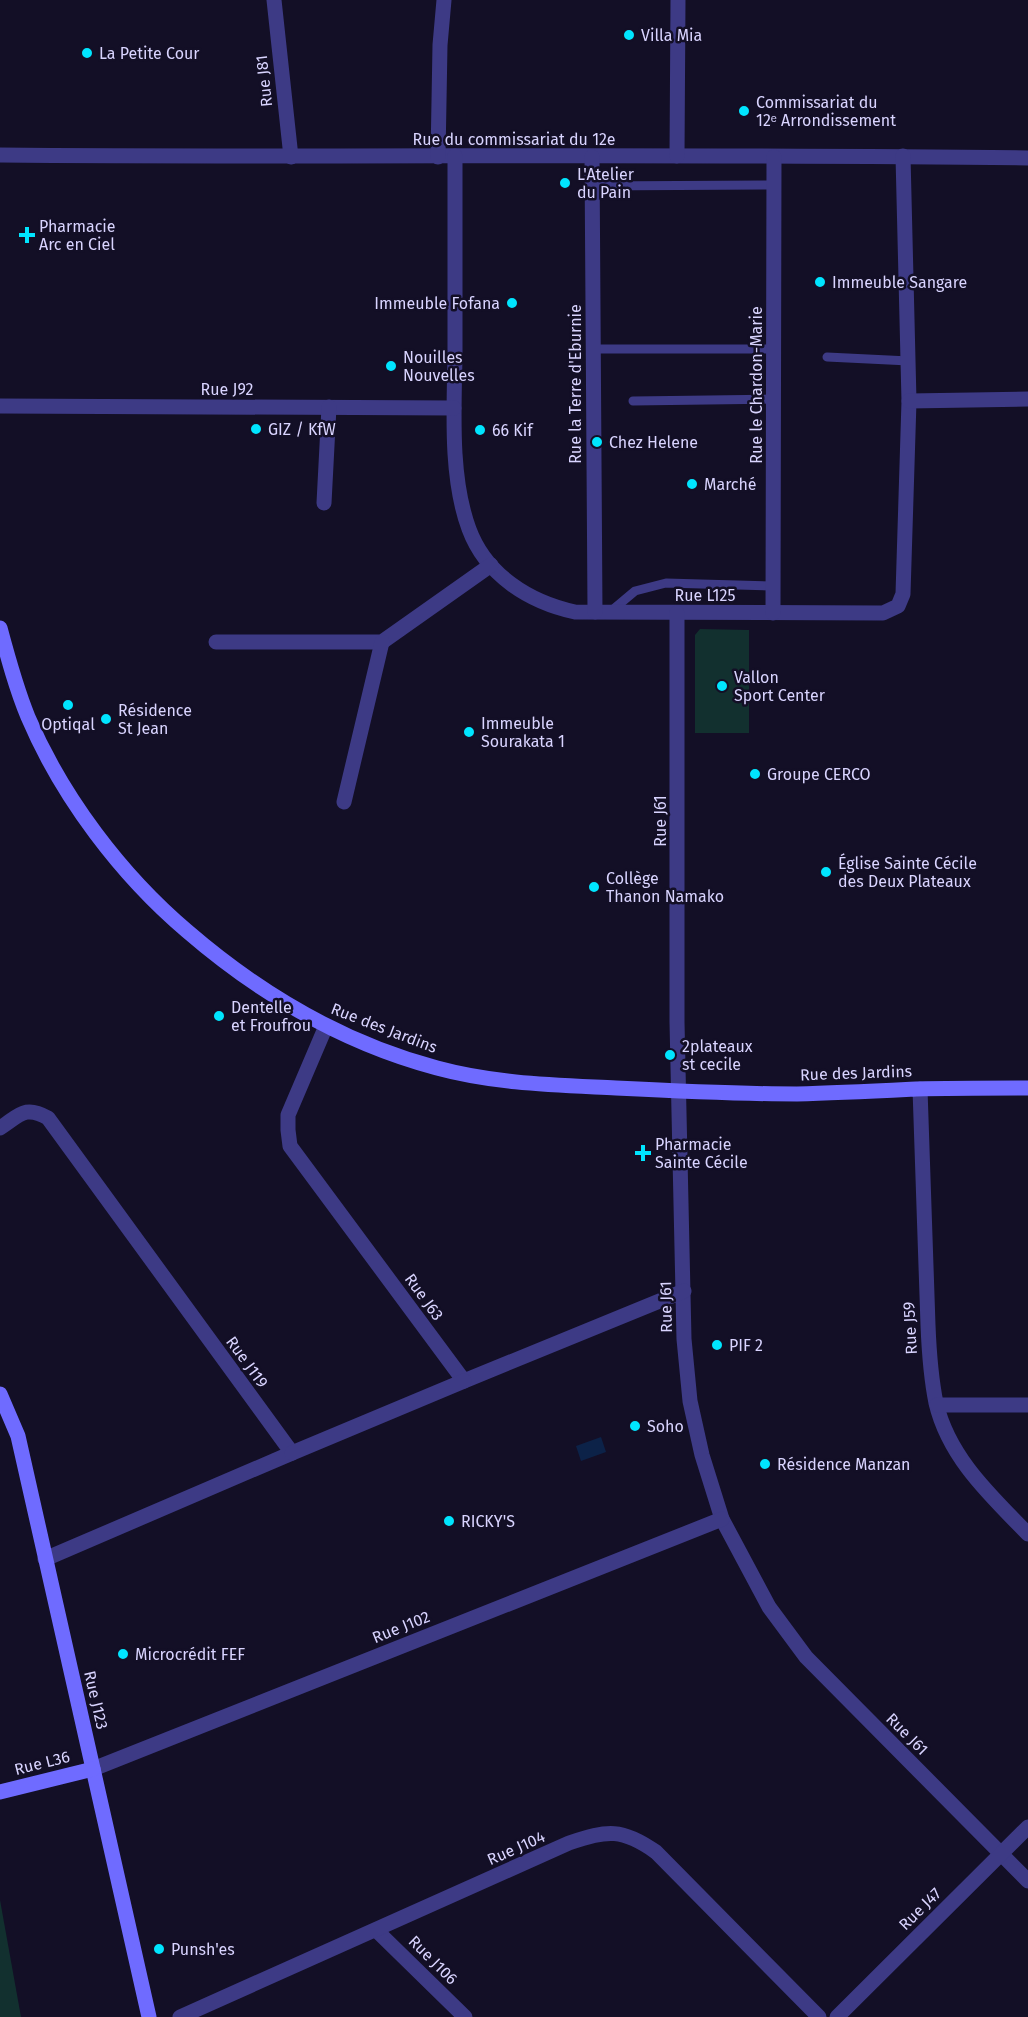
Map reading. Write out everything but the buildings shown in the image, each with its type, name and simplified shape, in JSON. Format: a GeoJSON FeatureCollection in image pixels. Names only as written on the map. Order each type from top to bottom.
{"type":"FeatureCollection","features":[{"type":"Feature","properties":{"kind":"main road","name":"Rue des Jardins"},"geometry":{"type":"LineString","coordinates":[[0,628],[10,666],[29,718],[58,774],[92,826],[129,875],[168,914],[243,976],[282,1002],[326,1026],[385,1052],[436,1068],[488,1079],[542,1085],[678,1092],[799,1094],[920,1089],[1028,1088]]}},
{"type":"Feature","properties":{"kind":"main road","name":"Rue J123"},"geometry":{"type":"LineString","coordinates":[[0,1394],[18,1436],[149,2017]]}},
{"type":"Feature","properties":{"kind":"main road","name":"Rue L36"},"geometry":{"type":"LineString","coordinates":[[0,1792],[93,1769]]}},
{"type":"Feature","properties":{"kind":"street","name":"Rue J81"},"geometry":{"type":"LineString","coordinates":[[274,0],[291,157]]}},
{"type":"Feature","properties":{"kind":"street"},"geometry":{"type":"LineString","coordinates":[[438,157],[440,45],[444,0]]}},
{"type":"Feature","properties":{"kind":"street"},"geometry":{"type":"LineString","coordinates":[[677,156],[678,0]]}},
{"type":"Feature","properties":{"kind":"street","name":"Rue du commissariat du 12e"},"geometry":{"type":"LineString","coordinates":[[0,155],[1028,158]]}},
{"type":"Feature","properties":{"kind":"street","name":"Rue L125"},"geometry":{"type":"LineString","coordinates":[[455,156],[454,408],[461,501],[469,531],[485,558],[502,578],[535,600],[552,607],[575,612],[677,613],[883,613],[897,606],[903,594],[909,401],[903,156]]}},
{"type":"Feature","properties":{"kind":"street","name":"Rue la Terre d'Eburnie"},"geometry":{"type":"LineString","coordinates":[[592,156],[593,349],[602,612]]}},
{"type":"Feature","properties":{"kind":"street","name":"Rue le Chardon-Marie"},"geometry":{"type":"LineString","coordinates":[[774,157],[774,613]]}},
{"type":"Feature","properties":{"kind":"street"},"geometry":{"type":"LineString","coordinates":[[909,401],[1028,399]]}},
{"type":"Feature","properties":{"kind":"street","name":"Rue J92"},"geometry":{"type":"LineString","coordinates":[[0,406],[454,408]]}},
{"type":"Feature","properties":{"kind":"street"},"geometry":{"type":"LineString","coordinates":[[324,503],[329,407]]}},
{"type":"Feature","properties":{"kind":"street"},"geometry":{"type":"LineString","coordinates":[[216,642],[382,642],[491,566]]}},
{"type":"Feature","properties":{"kind":"street","name":"Rue J61"},"geometry":{"type":"LineString","coordinates":[[677,613],[678,1092],[684,1339],[690,1401],[702,1455],[722,1519],[769,1607],[806,1657],[1028,1881]]}},
{"type":"Feature","properties":{"kind":"street"},"geometry":{"type":"LineString","coordinates":[[344,802],[382,642]]}},
{"type":"Feature","properties":{"kind":"street","name":"Rue J63"},"geometry":{"type":"LineString","coordinates":[[326,1026],[288,1115],[290,1146],[464,1381]]}},
{"type":"Feature","properties":{"kind":"street","name":"Rue J59"},"geometry":{"type":"LineString","coordinates":[[920,1089],[928,1325],[930,1364],[936,1405],[948,1436],[963,1463],[1028,1534]]}},
{"type":"Feature","properties":{"kind":"street","name":"Rue J119"},"geometry":{"type":"LineString","coordinates":[[0,1128],[23,1112],[36,1111],[48,1118],[292,1454]]}},
{"type":"Feature","properties":{"kind":"street"},"geometry":{"type":"LineString","coordinates":[[45,1559],[464,1381],[684,1291]]}},
{"type":"Feature","properties":{"kind":"street"},"geometry":{"type":"LineString","coordinates":[[936,1405],[1028,1405]]}},
{"type":"Feature","properties":{"kind":"street","name":"Rue J102"},"geometry":{"type":"LineString","coordinates":[[93,1769],[722,1519]]}},
{"type":"Feature","properties":{"kind":"street","name":"Rue J47"},"geometry":{"type":"LineString","coordinates":[[837,2017],[1028,1827]]}},
{"type":"Feature","properties":{"kind":"street","name":"Rue J104"},"geometry":{"type":"LineString","coordinates":[[180,2017],[569,1843],[598,1834],[621,1834],[638,1840],[656,1852],[819,2017]]}},
{"type":"Feature","properties":{"kind":"street","name":"Rue J106"},"geometry":{"type":"LineString","coordinates":[[376,1930],[465,2017]]}},
{"type":"Feature","properties":{"kind":"lane"},"geometry":{"type":"LineString","coordinates":[[592,186],[774,185]]}},
{"type":"Feature","properties":{"kind":"lane"},"geometry":{"type":"LineString","coordinates":[[593,349],[774,348]]}},
{"type":"Feature","properties":{"kind":"lane"},"geometry":{"type":"LineString","coordinates":[[827,357],[909,361]]}},
{"type":"Feature","properties":{"kind":"lane"},"geometry":{"type":"LineString","coordinates":[[633,401],[774,399]]}},
{"type":"Feature","properties":{"kind":"lane"},"geometry":{"type":"LineString","coordinates":[[602,612],[636,591],[666,583],[773,586]]}},
{"type":"Feature","properties":{"kind":"green space","name":"Vallon Sport Center"},"geometry":{"type":"Polygon","coordinates":[[[700,629],[749,630],[749,733],[695,733],[695,635],[700,629]]]}},
{"type":"Feature","properties":{"kind":"green space"},"geometry":{"type":"Polygon","coordinates":[[[0,1900],[21,2017],[0,2017],[0,1900]]]}},
{"type":"Feature","properties":{"kind":"water"},"geometry":{"type":"Polygon","coordinates":[[[601,1437],[606,1452],[581,1461],[576,1446],[601,1437]]]}},
{"type":"Feature","properties":{"kind":"place","name":"Villa Mia"},"geometry":{"type":"Point","coordinates":[629,35]}},
{"type":"Feature","properties":{"kind":"place","name":"La Petite Cour"},"geometry":{"type":"Point","coordinates":[87,53]}},
{"type":"Feature","properties":{"kind":"place","name":"Commissariat du 12ᵉ Arrondissement"},"geometry":{"type":"Point","coordinates":[744,111]}},
{"type":"Feature","properties":{"kind":"place","name":"L'Atelier du Pain"},"geometry":{"type":"Point","coordinates":[565,183]}},
{"type":"Feature","properties":{"kind":"place","name":"Pharmacie Arc en Ciel"},"geometry":{"type":"Point","coordinates":[27,235]}},
{"type":"Feature","properties":{"kind":"place","name":"Immeuble Sangare"},"geometry":{"type":"Point","coordinates":[820,282]}},
{"type":"Feature","properties":{"kind":"place","name":"Immeuble Fofana"},"geometry":{"type":"Point","coordinates":[512,303]}},
{"type":"Feature","properties":{"kind":"place","name":"Nouilles Nouvelles"},"geometry":{"type":"Point","coordinates":[391,366]}},
{"type":"Feature","properties":{"kind":"place","name":"GIZ / KfW"},"geometry":{"type":"Point","coordinates":[256,429]}},
{"type":"Feature","properties":{"kind":"place","name":"66 Kif"},"geometry":{"type":"Point","coordinates":[480,430]}},
{"type":"Feature","properties":{"kind":"place","name":"Chez Helene"},"geometry":{"type":"Point","coordinates":[597,442]}},
{"type":"Feature","properties":{"kind":"place","name":"Marché"},"geometry":{"type":"Point","coordinates":[692,484]}},
{"type":"Feature","properties":{"kind":"place","name":"Vallon Sport Center"},"geometry":{"type":"Point","coordinates":[722,686]}},
{"type":"Feature","properties":{"kind":"place","name":"Optiqal"},"geometry":{"type":"Point","coordinates":[68,705]}},
{"type":"Feature","properties":{"kind":"place","name":"Résidence St Jean"},"geometry":{"type":"Point","coordinates":[106,719]}},
{"type":"Feature","properties":{"kind":"place","name":"Immeuble Sourakata 1"},"geometry":{"type":"Point","coordinates":[469,732]}},
{"type":"Feature","properties":{"kind":"place","name":"Groupe CERCO"},"geometry":{"type":"Point","coordinates":[755,774]}},
{"type":"Feature","properties":{"kind":"place","name":"Église Sainte Cécile des Deux Plateaux"},"geometry":{"type":"Point","coordinates":[826,872]}},
{"type":"Feature","properties":{"kind":"place","name":"Collège Thanon Namako"},"geometry":{"type":"Point","coordinates":[594,887]}},
{"type":"Feature","properties":{"kind":"place","name":"Dentelle et Froufrou"},"geometry":{"type":"Point","coordinates":[219,1016]}},
{"type":"Feature","properties":{"kind":"place","name":"2plateaux st cecile"},"geometry":{"type":"Point","coordinates":[670,1055]}},
{"type":"Feature","properties":{"kind":"place","name":"Pharmacie Sainte Cécile"},"geometry":{"type":"Point","coordinates":[643,1153]}},
{"type":"Feature","properties":{"kind":"place","name":"PIF 2"},"geometry":{"type":"Point","coordinates":[717,1345]}},
{"type":"Feature","properties":{"kind":"place","name":"Soho"},"geometry":{"type":"Point","coordinates":[635,1426]}},
{"type":"Feature","properties":{"kind":"place","name":"Résidence Manzan"},"geometry":{"type":"Point","coordinates":[765,1464]}},
{"type":"Feature","properties":{"kind":"place","name":"RICKY'S"},"geometry":{"type":"Point","coordinates":[449,1521]}},
{"type":"Feature","properties":{"kind":"place","name":"Microcrédit FEF"},"geometry":{"type":"Point","coordinates":[123,1654]}},
{"type":"Feature","properties":{"kind":"place","name":"Punsh'es"},"geometry":{"type":"Point","coordinates":[159,1949]}}]}
